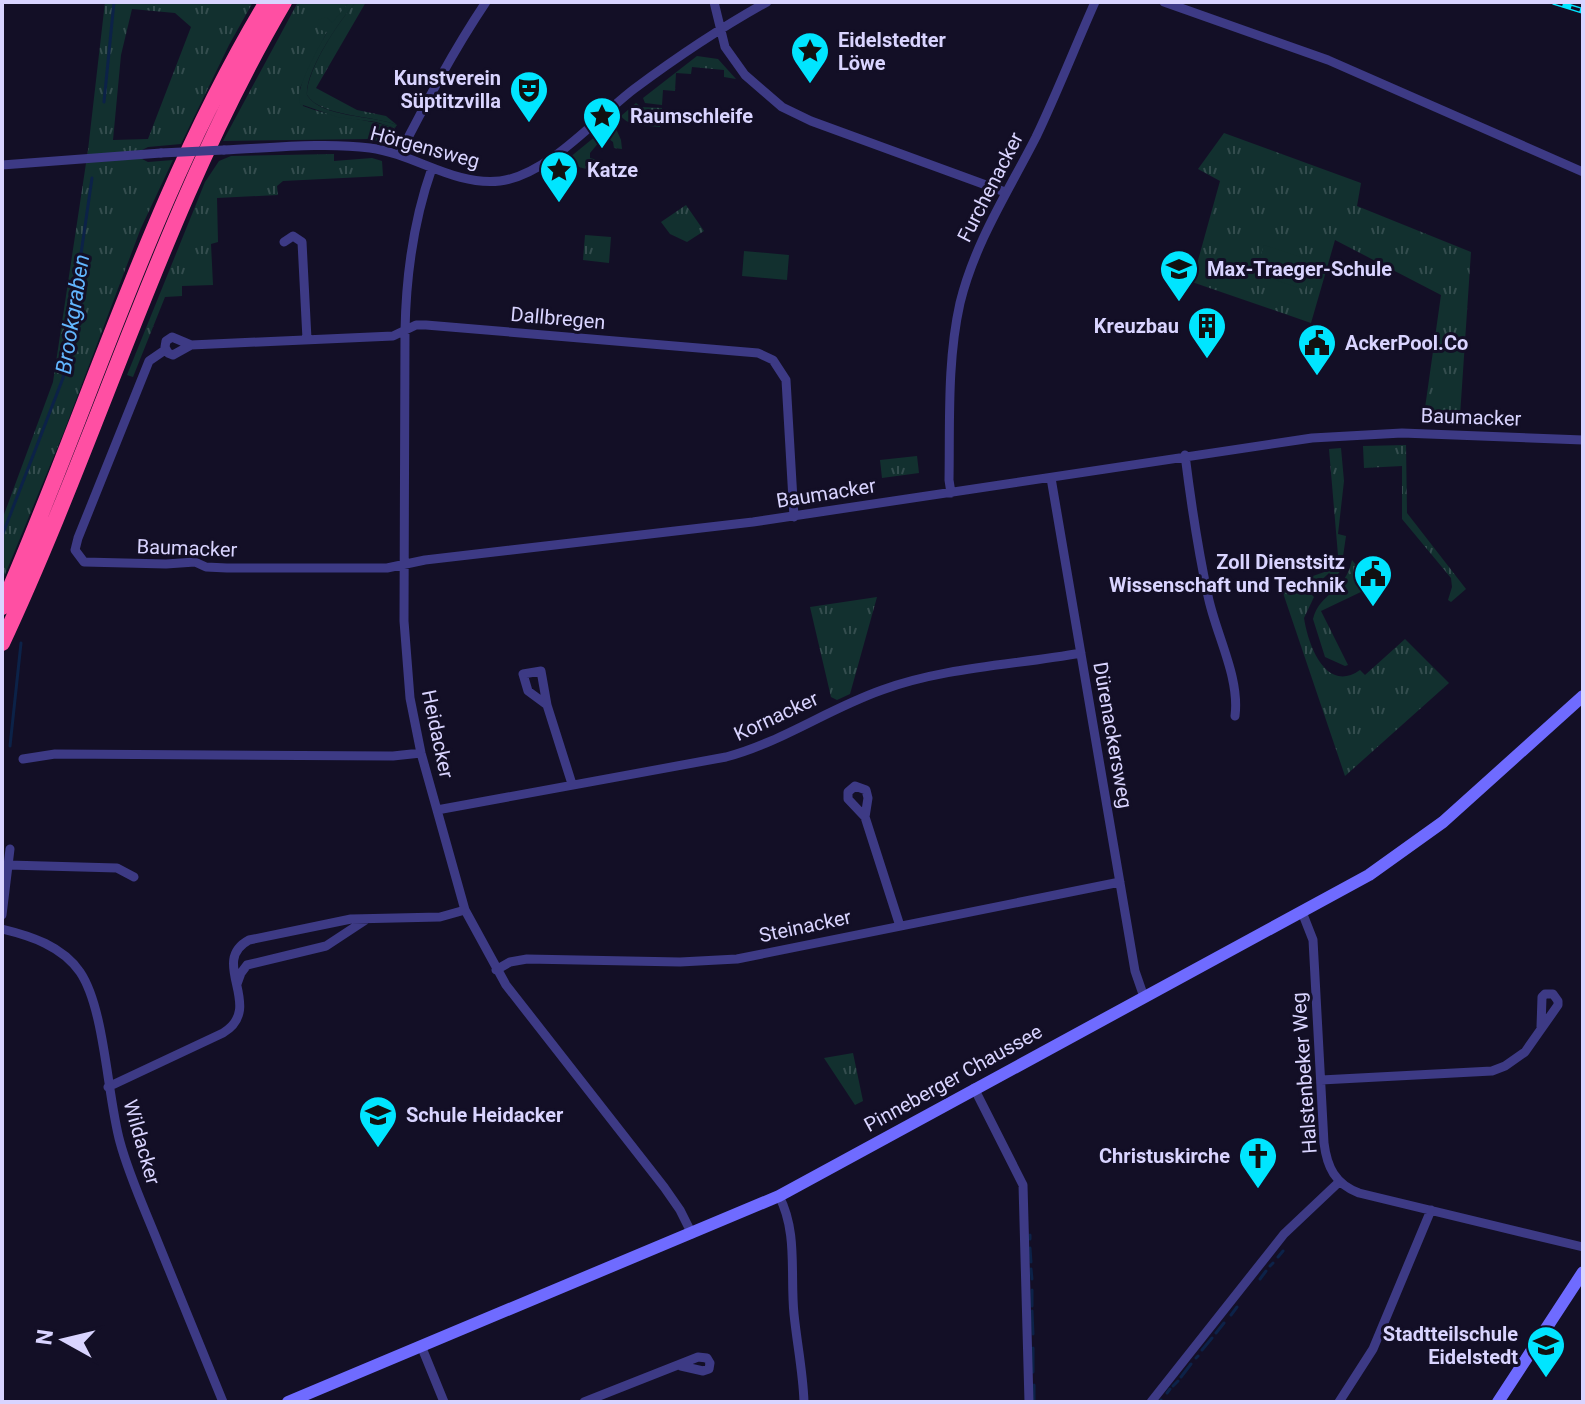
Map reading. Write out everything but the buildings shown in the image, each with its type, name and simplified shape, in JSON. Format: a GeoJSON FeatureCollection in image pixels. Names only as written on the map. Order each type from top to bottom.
{"type":"FeatureCollection","features":[{"type":"Feature","properties":{"kind":"highway"},"geometry":{"type":"LineString","coordinates":[[2,607],[165,204],[230,66],[267,2]]}},
{"type":"Feature","properties":{"kind":"highway"},"geometry":{"type":"LineString","coordinates":[[2,643],[66,495],[184,199],[243,74],[284,2]]}},
{"type":"Feature","properties":{"kind":"main road","name":"Pinneberger Chaussee"},"geometry":{"type":"LineString","coordinates":[[288,1402],[779,1196],[1302,912],[1369,875],[1436,827],[1583,696]]}},
{"type":"Feature","properties":{"kind":"main road"},"geometry":{"type":"LineString","coordinates":[[1498,1402],[1583,1272]]}},
{"type":"Feature","properties":{"kind":"street"},"geometry":{"type":"LineString","coordinates":[[399,155],[463,36],[486,2]]}},
{"type":"Feature","properties":{"kind":"street"},"geometry":{"type":"LineString","coordinates":[[714,2],[725,47],[745,75],[782,107],[811,121],[1005,192]]}},
{"type":"Feature","properties":{"kind":"street","name":"Hörgensweg"},"geometry":{"type":"LineString","coordinates":[[2,165],[224,150],[370,148],[432,168],[483,181],[498,181],[526,174],[720,28],[767,2]]}},
{"type":"Feature","properties":{"kind":"street","name":"Furchenacker"},"geometry":{"type":"LineString","coordinates":[[951,493],[951,376],[959,309],[976,254],[1005,192],[1036,137],[1095,2]]}},
{"type":"Feature","properties":{"kind":"street"},"geometry":{"type":"LineString","coordinates":[[1164,2],[1328,60],[1583,172]]}},
{"type":"Feature","properties":{"kind":"street","name":"Heidacker"},"geometry":{"type":"LineString","coordinates":[[432,168],[413,246],[405,331],[406,658],[421,753],[465,910],[496,970],[664,1187],[692,1234]]}},
{"type":"Feature","properties":{"kind":"street"},"geometry":{"type":"LineString","coordinates":[[284,242],[293,236],[302,242],[307,339]]}},
{"type":"Feature","properties":{"kind":"street","name":"Dallbregen"},"geometry":{"type":"LineString","coordinates":[[191,345],[176,355],[165,350],[166,341],[172,337],[191,345],[393,336],[416,325],[426,325],[758,353],[778,365],[788,389],[794,517]]}},
{"type":"Feature","properties":{"kind":"street","name":"Baumacker"},"geometry":{"type":"LineString","coordinates":[[165,350],[149,361],[78,538],[77,555],[90,563],[195,562],[216,568],[387,568],[425,560],[794,517],[1282,441],[1354,434],[1485,434],[1583,440]]}},
{"type":"Feature","properties":{"kind":"street"},"geometry":{"type":"LineString","coordinates":[[1185,455],[1191,509],[1208,599],[1238,699],[1235,716]]}},
{"type":"Feature","properties":{"kind":"street","name":"Dürenackersweg"},"geometry":{"type":"LineString","coordinates":[[1051,478],[1135,971],[1144,997]]}},
{"type":"Feature","properties":{"kind":"street","name":"Kornacker"},"geometry":{"type":"LineString","coordinates":[[437,810],[746,752],[788,735],[857,699],[916,680],[1081,653]]}},
{"type":"Feature","properties":{"kind":"street"},"geometry":{"type":"LineString","coordinates":[[547,705],[572,784]]}},
{"type":"Feature","properties":{"kind":"street"},"geometry":{"type":"LineString","coordinates":[[23,759],[55,754],[393,756],[421,753]]}},
{"type":"Feature","properties":{"kind":"street"},"geometry":{"type":"LineString","coordinates":[[865,817],[900,926]]}},
{"type":"Feature","properties":{"kind":"street"},"geometry":{"type":"LineString","coordinates":[[2,915],[10,849]]}},
{"type":"Feature","properties":{"kind":"street"},"geometry":{"type":"LineString","coordinates":[[8,865],[117,868],[134,877]]}},
{"type":"Feature","properties":{"kind":"street","name":"Steinacker"},"geometry":{"type":"LineString","coordinates":[[496,970],[510,962],[527,959],[680,962],[737,959],[1120,882]]}},
{"type":"Feature","properties":{"kind":"street"},"geometry":{"type":"LineString","coordinates":[[108,1087],[231,1028],[241,1009],[234,957],[238,947],[249,940],[351,919],[440,917],[465,910]]}},
{"type":"Feature","properties":{"kind":"street","name":"Halstenbeker Weg"},"geometry":{"type":"LineString","coordinates":[[1302,912],[1313,940],[1325,1156],[1339,1182]]}},
{"type":"Feature","properties":{"kind":"street"},"geometry":{"type":"LineString","coordinates":[[237,984],[244,968],[250,963],[326,946],[368,919]]}},
{"type":"Feature","properties":{"kind":"street","name":"Wildacker"},"geometry":{"type":"LineString","coordinates":[[2,929],[20,933],[60,951],[80,972],[87,985],[96,1015],[113,1114],[127,1165],[223,1402]]}},
{"type":"Feature","properties":{"kind":"street"},"geometry":{"type":"LineString","coordinates":[[1321,1080],[1492,1071],[1525,1052],[1541,1027]]}},
{"type":"Feature","properties":{"kind":"street"},"geometry":{"type":"LineString","coordinates":[[974,1088],[1023,1185],[1029,1402]]}},
{"type":"Feature","properties":{"kind":"street"},"geometry":{"type":"LineString","coordinates":[[1151,1402],[1278,1242],[1339,1182],[1359,1193],[1583,1247]]}},
{"type":"Feature","properties":{"kind":"street"},"geometry":{"type":"LineString","coordinates":[[779,1196],[786,1209],[791,1234],[793,1311],[803,1371],[804,1402]]}},
{"type":"Feature","properties":{"kind":"street"},"geometry":{"type":"LineString","coordinates":[[1339,1402],[1373,1349],[1431,1210]]}},
{"type":"Feature","properties":{"kind":"street"},"geometry":{"type":"LineString","coordinates":[[422,1348],[444,1402]]}},
{"type":"Feature","properties":{"kind":"street"},"geometry":{"type":"LineString","coordinates":[[584,1402],[681,1366]]}},
{"type":"Feature","properties":{"kind":"green space"},"geometry":{"type":"Polygon","coordinates":[[[105,2],[253,2],[181,144],[148,147],[138,152],[138,157],[148,162],[173,160],[141,228],[63,434],[2,582],[2,520],[53,382],[88,150],[105,2]],[[132,9],[121,55],[113,140],[148,139],[191,27],[175,13],[132,9]]]}},
{"type":"Feature","properties":{"kind":"green space"},"geometry":{"type":"Polygon","coordinates":[[[298,2],[349,2],[327,32],[300,88],[303,106],[395,128],[387,144],[370,139],[223,141],[298,2]]]}},
{"type":"Feature","properties":{"kind":"green space"},"geometry":{"type":"Polygon","coordinates":[[[349,2],[356,2],[317,60],[307,95],[324,108],[387,122],[397,125],[395,128],[337,117],[300,104],[304,78],[327,32],[318,29],[318,20],[327,17],[332,23],[349,2]]]}},
{"type":"Feature","properties":{"kind":"green space"},"geometry":{"type":"Polygon","coordinates":[[[356,2],[366,2],[316,88],[357,110],[386,116],[397,125],[323,108],[307,95],[318,60],[356,2]]]}},
{"type":"Feature","properties":{"kind":"green space"},"geometry":{"type":"Polygon","coordinates":[[[697,56],[718,59],[736,79],[724,77],[724,70],[692,67],[691,74],[676,73],[675,91],[663,90],[662,105],[645,103],[643,98],[697,56]]]}},
{"type":"Feature","properties":{"kind":"green space"},"geometry":{"type":"Polygon","coordinates":[[[636,103],[641,107],[662,108],[660,127],[624,120],[621,116],[636,103]]]}},
{"type":"Feature","properties":{"kind":"green space"},"geometry":{"type":"Polygon","coordinates":[[[613,122],[622,149],[614,148],[609,139],[600,141],[590,153],[590,158],[597,160],[596,170],[571,161],[569,158],[613,122]]]}},
{"type":"Feature","properties":{"kind":"green space"},"geometry":{"type":"Polygon","coordinates":[[[1224,133],[1361,183],[1357,206],[1471,252],[1460,416],[1424,415],[1441,295],[1335,240],[1311,323],[1192,282],[1220,181],[1198,169],[1224,133]]]}},
{"type":"Feature","properties":{"kind":"green space"},"geometry":{"type":"Polygon","coordinates":[[[334,154],[334,161],[372,158],[382,161],[383,176],[283,181],[277,186],[278,195],[217,198],[218,242],[211,244],[213,285],[182,286],[182,296],[165,297],[133,377],[127,375],[205,182],[219,161],[231,156],[334,154]]]}},
{"type":"Feature","properties":{"kind":"green space"},"geometry":{"type":"Polygon","coordinates":[[[686,205],[704,231],[687,242],[670,234],[661,222],[686,205]]]}},
{"type":"Feature","properties":{"kind":"green space"},"geometry":{"type":"Polygon","coordinates":[[[585,235],[611,237],[609,263],[583,260],[585,235]]]}},
{"type":"Feature","properties":{"kind":"green space"},"geometry":{"type":"Polygon","coordinates":[[[1264,245],[1315,262],[1305,290],[1255,273],[1264,245]]]}},
{"type":"Feature","properties":{"kind":"green space"},"geometry":{"type":"Polygon","coordinates":[[[744,251],[789,255],[787,280],[742,276],[744,251]]]}},
{"type":"Feature","properties":{"kind":"green space"},"geometry":{"type":"Polygon","coordinates":[[[1406,445],[1407,513],[1466,589],[1451,602],[1448,600],[1451,578],[1402,519],[1402,466],[1364,468],[1363,446],[1406,445]]]}},
{"type":"Feature","properties":{"kind":"green space"},"geometry":{"type":"Polygon","coordinates":[[[1341,448],[1344,481],[1338,534],[1346,536],[1341,570],[1335,578],[1329,573],[1309,592],[1314,597],[1304,618],[1315,653],[1328,671],[1337,676],[1348,676],[1360,670],[1365,675],[1405,639],[1449,683],[1345,776],[1281,587],[1339,567],[1329,449],[1341,448]]]}},
{"type":"Feature","properties":{"kind":"green space"},"geometry":{"type":"Polygon","coordinates":[[[917,456],[919,473],[882,478],[880,460],[917,456]]]}},
{"type":"Feature","properties":{"kind":"green space"},"geometry":{"type":"Polygon","coordinates":[[[1352,560],[1368,580],[1365,590],[1321,611],[1348,665],[1345,666],[1325,657],[1313,619],[1321,603],[1344,579],[1352,560]]]}},
{"type":"Feature","properties":{"kind":"green space"},"geometry":{"type":"Polygon","coordinates":[[[877,597],[850,694],[837,700],[831,697],[810,607],[877,597]]]}},
{"type":"Feature","properties":{"kind":"green space"},"geometry":{"type":"Polygon","coordinates":[[[853,1053],[863,1101],[855,1105],[824,1058],[853,1053]]]}},
{"type":"Feature","properties":{"kind":"waterway","name":"Brookgraben"},"geometry":{"type":"LineString","coordinates":[[104,102],[114,2]]}},
{"type":"Feature","properties":{"kind":"waterway","name":"Brookgraben"},"geometry":{"type":"LineString","coordinates":[[2,536],[63,378],[92,178]]}},
{"type":"Feature","properties":{"kind":"waterway","name":"Brookgraben"},"geometry":{"type":"LineString","coordinates":[[10,746],[21,643]]}},
{"type":"Feature","properties":{"kind":"waterway"},"geometry":{"type":"LineString","coordinates":[[1030,1248],[1031,1262]]}},
{"type":"Feature","properties":{"kind":"waterway"},"geometry":{"type":"LineString","coordinates":[[1278,1257],[1283,1251]]}},
{"type":"Feature","properties":{"kind":"waterway"},"geometry":{"type":"LineString","coordinates":[[1270,1266],[1273,1263]]}},
{"type":"Feature","properties":{"kind":"waterway"},"geometry":{"type":"LineString","coordinates":[[1031,1269],[1032,1279]]}},
{"type":"Feature","properties":{"kind":"waterway"},"geometry":{"type":"LineString","coordinates":[[1260,1279],[1266,1271]]}},
{"type":"Feature","properties":{"kind":"waterway"},"geometry":{"type":"LineString","coordinates":[[1032,1290],[1032,1306]]}},
{"type":"Feature","properties":{"kind":"waterway"},"geometry":{"type":"LineString","coordinates":[[1231,1315],[1237,1307]]}},
{"type":"Feature","properties":{"kind":"waterway"},"geometry":{"type":"LineString","coordinates":[[1032,1311],[1033,1334]]}},
{"type":"Feature","properties":{"kind":"waterway"},"geometry":{"type":"LineString","coordinates":[[1216,1333],[1224,1323]]}},
{"type":"Feature","properties":{"kind":"waterway"},"geometry":{"type":"LineString","coordinates":[[1202,1350],[1212,1338]]}},
{"type":"Feature","properties":{"kind":"waterway"},"geometry":{"type":"LineString","coordinates":[[1033,1348],[1033,1372]]}},
{"type":"Feature","properties":{"kind":"waterway"},"geometry":{"type":"LineString","coordinates":[[1181,1377],[1191,1364]]}},
{"type":"Feature","properties":{"kind":"waterway"},"geometry":{"type":"LineString","coordinates":[[1173,1386],[1178,1381]]}},
{"type":"Feature","properties":{"kind":"waterway"},"geometry":{"type":"LineString","coordinates":[[1034,1385],[1034,1402]]}},
{"type":"Feature","properties":{"kind":"waterway"},"geometry":{"type":"LineString","coordinates":[[1167,1393],[1170,1389]]}},
{"type":"Feature","properties":{"kind":"railway"},"geometry":{"type":"LineString","coordinates":[[1554,2],[1583,11]]}},
{"type":"Feature","properties":{"kind":"place","name":"Eidelstedter Löwe"},"geometry":{"type":"Point","coordinates":[810,85]}},
{"type":"Feature","properties":{"kind":"place","name":"Kunstverein Süptitzvilla"},"geometry":{"type":"Point","coordinates":[529,124]}},
{"type":"Feature","properties":{"kind":"place","name":"Raumschleife"},"geometry":{"type":"Point","coordinates":[602,150]}},
{"type":"Feature","properties":{"kind":"place","name":"Katze"},"geometry":{"type":"Point","coordinates":[559,204]}},
{"type":"Feature","properties":{"kind":"place","name":"Max-Traeger-Schule"},"geometry":{"type":"Point","coordinates":[1179,303]}},
{"type":"Feature","properties":{"kind":"place","name":"Kreuzbau"},"geometry":{"type":"Point","coordinates":[1207,360]}},
{"type":"Feature","properties":{"kind":"place","name":"AckerPool.Co"},"geometry":{"type":"Point","coordinates":[1317,377]}},
{"type":"Feature","properties":{"kind":"place","name":"Zoll Dienstsitz Wissenschaft und Technik"},"geometry":{"type":"Point","coordinates":[1373,608]}},
{"type":"Feature","properties":{"kind":"place","name":"Schule Heidacker"},"geometry":{"type":"Point","coordinates":[378,1149]}},
{"type":"Feature","properties":{"kind":"place","name":"Christuskirche"},"geometry":{"type":"Point","coordinates":[1258,1190]}},
{"type":"Feature","properties":{"kind":"place","name":"Stadtteilschule Eidelstedt"},"geometry":{"type":"Point","coordinates":[1546,1379]}}]}
